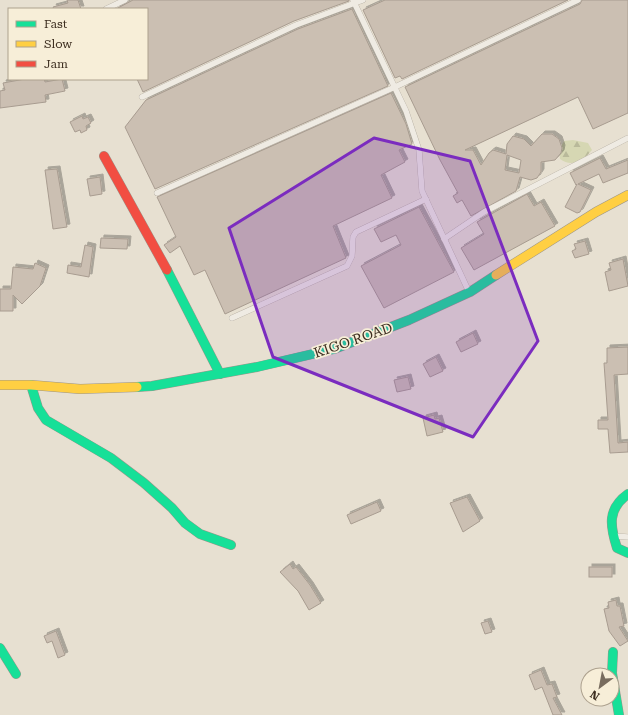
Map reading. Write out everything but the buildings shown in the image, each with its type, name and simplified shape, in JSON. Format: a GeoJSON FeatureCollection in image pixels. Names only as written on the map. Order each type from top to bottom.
{"type":"FeatureCollection","features":[{"type":"Feature","properties":{"kind":"street"},"geometry":{"type":"LineString","coordinates":[[104,156],[145,233],[174,282],[220,374]]}},
{"type":"Feature","properties":{"kind":"street","name":"KIGO ROAD"},"geometry":{"type":"LineString","coordinates":[[0,385],[31,385],[80,389],[109,389],[152,386],[220,374],[334,349],[409,320],[443,303],[470,292],[596,212],[628,195]]}},
{"type":"Feature","properties":{"kind":"street"},"geometry":{"type":"LineString","coordinates":[[31,385],[37,405],[41,414],[46,420],[111,458],[144,483],[172,508],[185,523],[200,534],[231,545]]}},
{"type":"Feature","properties":{"kind":"street"},"geometry":{"type":"LineString","coordinates":[[628,494],[617,503],[610,517],[613,536],[617,548],[628,554]]}},
{"type":"Feature","properties":{"kind":"street"},"geometry":{"type":"LineString","coordinates":[[0,648],[16,674]]}},
{"type":"Feature","properties":{"kind":"street"},"geometry":{"type":"LineString","coordinates":[[613,652],[612,673],[619,715]]}},
{"type":"Feature","properties":{"kind":"lane"},"geometry":{"type":"LineString","coordinates":[[108,8],[125,0]]}},
{"type":"Feature","properties":{"kind":"lane"},"geometry":{"type":"LineString","coordinates":[[142,97],[296,25],[354,2],[363,0]]}},
{"type":"Feature","properties":{"kind":"lane"},"geometry":{"type":"LineString","coordinates":[[157,192],[395,87],[578,0]]}},
{"type":"Feature","properties":{"kind":"lane"},"geometry":{"type":"LineString","coordinates":[[354,2],[406,111],[419,150],[422,191],[470,292]]}},
{"type":"Feature","properties":{"kind":"lane"},"geometry":{"type":"LineString","coordinates":[[444,239],[484,212],[628,138]]}},
{"type":"Feature","properties":{"kind":"lane"},"geometry":{"type":"LineString","coordinates":[[232,318],[348,266],[352,256],[353,237],[356,232],[426,199]]}},
{"type":"Feature","properties":{"kind":"lane"},"geometry":{"type":"LineString","coordinates":[[613,536],[628,537]]}},
{"type":"Feature","properties":{"kind":"highlighted area"},"geometry":{"type":"Polygon","coordinates":[[[374,138],[470,161],[538,341],[473,437],[273,357],[229,228],[374,138]]]}},
{"type":"Feature","properties":{"kind":"green space"},"geometry":{"type":"Polygon","coordinates":[[[573,140],[588,143],[592,150],[578,162],[564,162],[560,159],[559,150],[564,141],[573,140]]]}},
{"type":"Feature","properties":{"kind":"traffic: fast"},"geometry":{"type":"LineString","coordinates":[[167,270],[220,374]]}},
{"type":"Feature","properties":{"kind":"traffic: fast"},"geometry":{"type":"LineString","coordinates":[[137,387],[152,386],[257,367],[334,349],[409,320],[470,292],[496,275]]}},
{"type":"Feature","properties":{"kind":"traffic: fast"},"geometry":{"type":"LineString","coordinates":[[31,385],[38,408],[46,420],[111,458],[144,483],[172,508],[185,523],[200,534],[231,545]]}},
{"type":"Feature","properties":{"kind":"traffic: fast"},"geometry":{"type":"LineString","coordinates":[[628,494],[616,506],[612,518],[613,532],[617,548],[628,553]]}},
{"type":"Feature","properties":{"kind":"traffic: fast"},"geometry":{"type":"LineString","coordinates":[[0,648],[16,674]]}},
{"type":"Feature","properties":{"kind":"traffic: fast"},"geometry":{"type":"LineString","coordinates":[[613,652],[612,673],[619,715]]}},
{"type":"Feature","properties":{"kind":"traffic: slow"},"geometry":{"type":"LineString","coordinates":[[496,275],[596,212],[628,195]]}},
{"type":"Feature","properties":{"kind":"traffic: slow"},"geometry":{"type":"LineString","coordinates":[[0,385],[31,385],[80,389],[137,387]]}},
{"type":"Feature","properties":{"kind":"traffic: jam"},"geometry":{"type":"LineString","coordinates":[[104,156],[167,270]]}}]}
